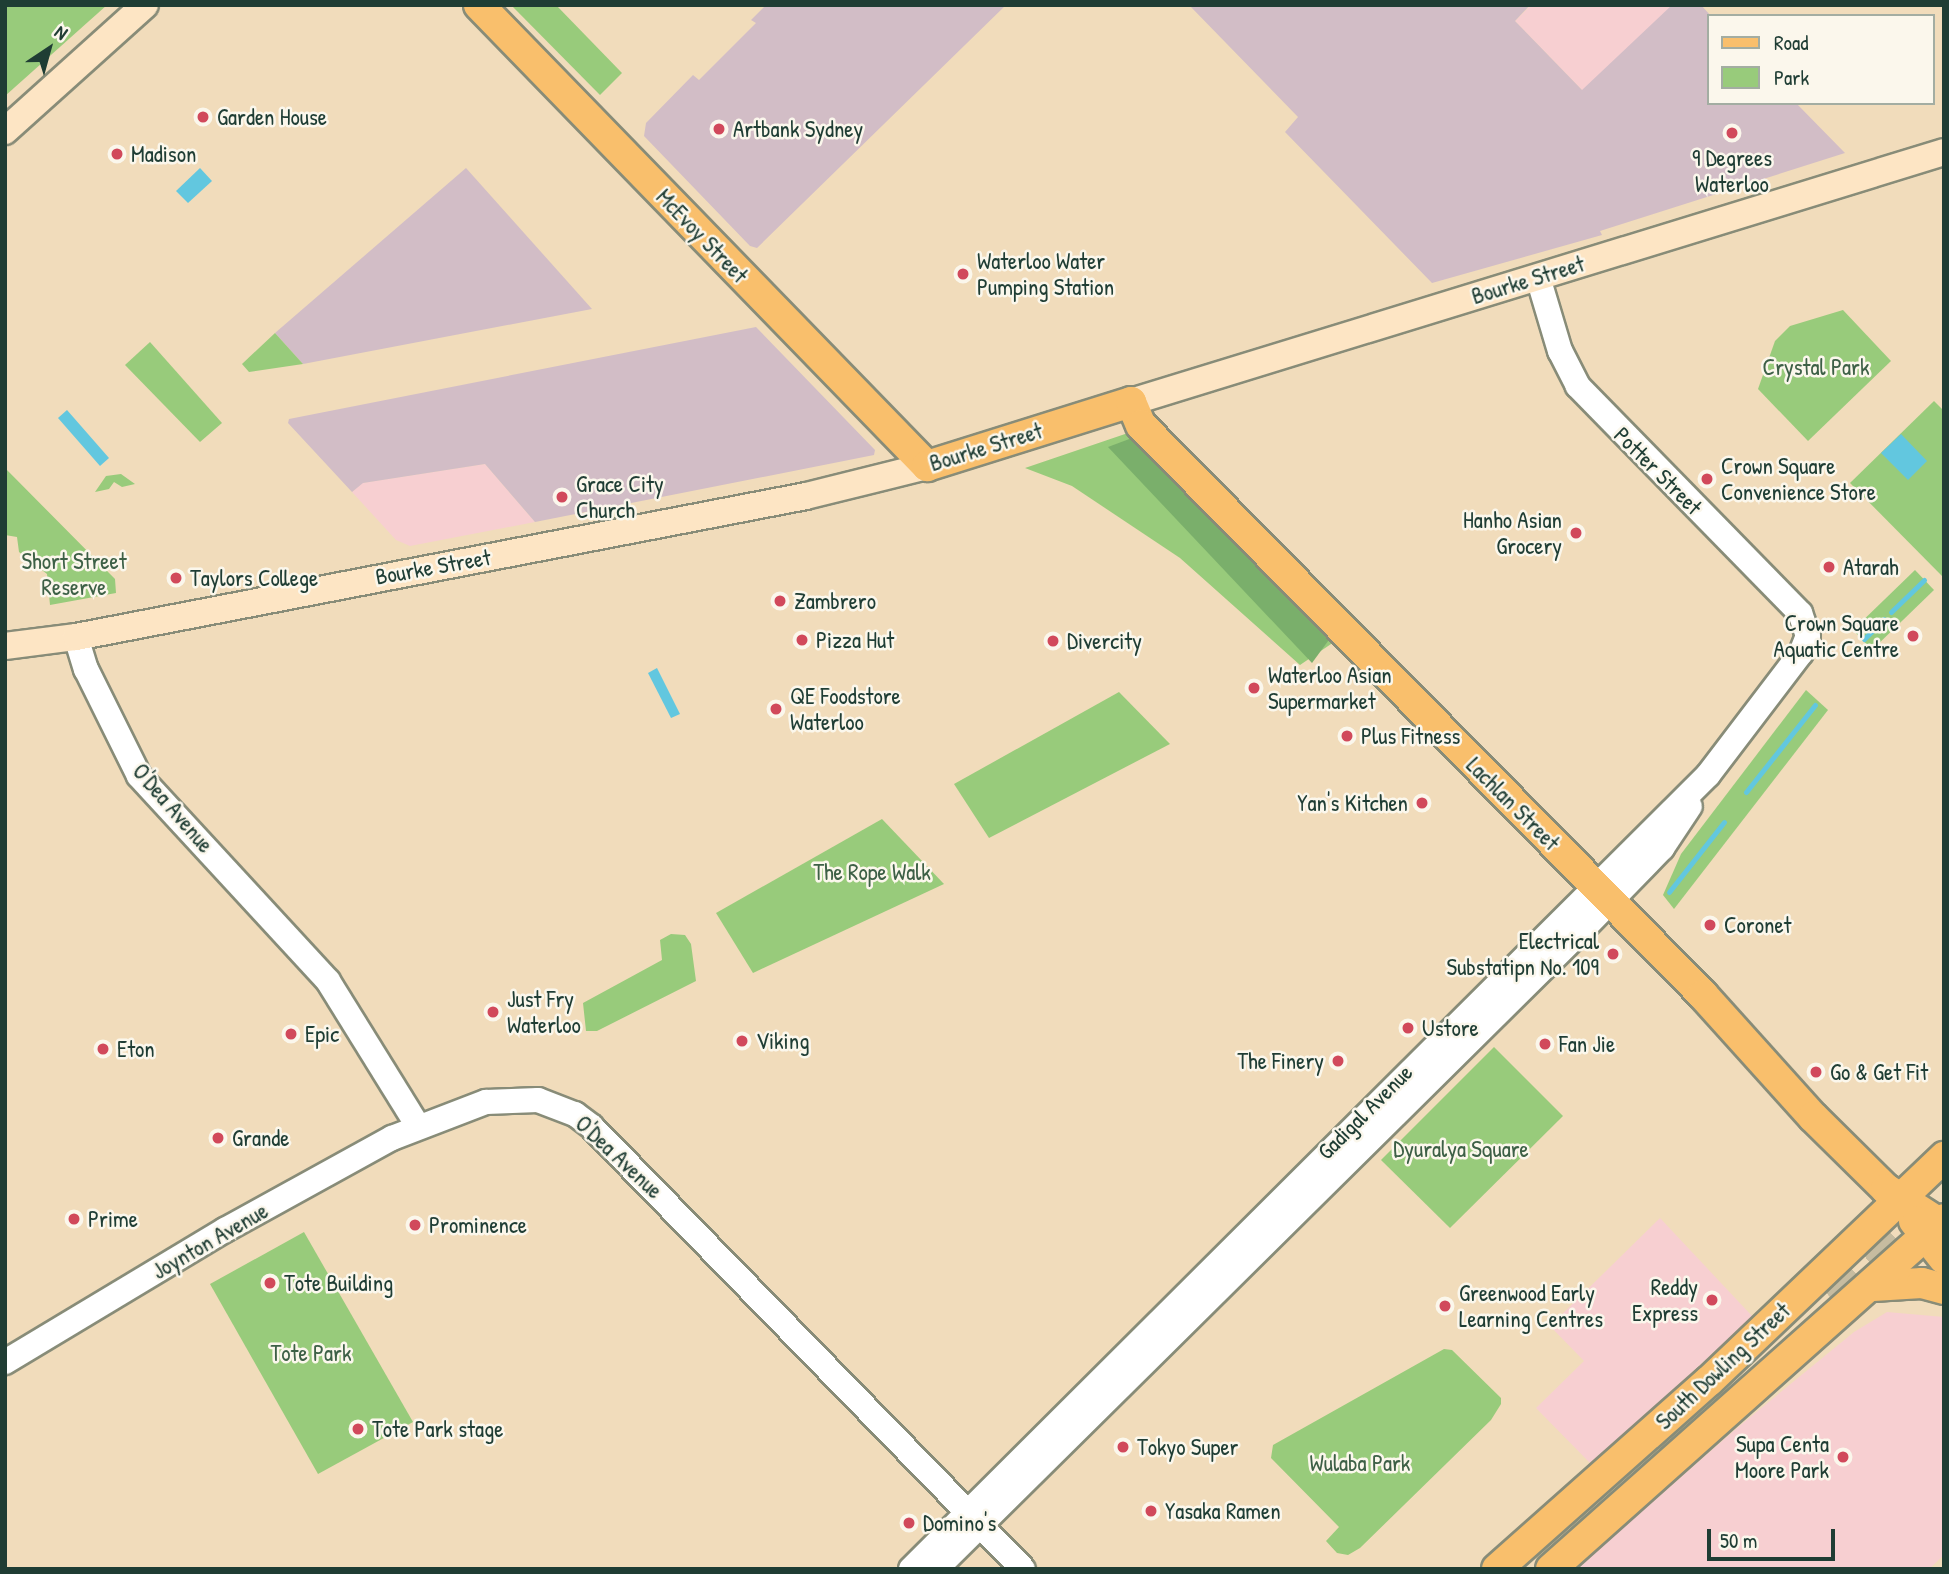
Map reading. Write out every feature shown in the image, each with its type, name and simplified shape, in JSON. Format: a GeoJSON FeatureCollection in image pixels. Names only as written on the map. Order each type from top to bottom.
{"type":"FeatureCollection","features":[{"type":"Feature","properties":{"kind":"main road"},"geometry":{"type":"LineString","coordinates":[[5,131],[145,5]]}},
{"type":"Feature","properties":{"kind":"main road","name":"McEvoy Street"},"geometry":{"type":"LineString","coordinates":[[479,5],[927,466]]}},
{"type":"Feature","properties":{"kind":"main road","name":"Bourke Street"},"geometry":{"type":"LineString","coordinates":[[5,646],[76,637],[793,499],[927,466],[1944,152]]}},
{"type":"Feature","properties":{"kind":"main road","name":"Lachlan Street"},"geometry":{"type":"LineString","coordinates":[[1131,402],[1142,425],[1602,894],[1813,1117],[1886,1189],[1902,1199]]}},
{"type":"Feature","properties":{"kind":"main road","name":"South Dowling Street"},"geometry":{"type":"LineString","coordinates":[[1497,1569],[1709,1381],[1944,1157]]}},
{"type":"Feature","properties":{"kind":"main road"},"geometry":{"type":"LineString","coordinates":[[1902,1199],[1939,1233]]}},
{"type":"Feature","properties":{"kind":"main road","name":"South Dowling Street"},"geometry":{"type":"LineString","coordinates":[[1551,1569],[1872,1286],[1939,1233]]}},
{"type":"Feature","properties":{"kind":"main road"},"geometry":{"type":"LineString","coordinates":[[1872,1286],[1922,1283],[1944,1289]]}},
{"type":"Feature","properties":{"kind":"street","name":"Potter Street"},"geometry":{"type":"LineString","coordinates":[[1538,277],[1560,351],[1578,386],[1800,613],[1807,628],[1806,644]]}},
{"type":"Feature","properties":{"kind":"street","name":"O'Dea Avenue"},"geometry":{"type":"LineString","coordinates":[[76,637],[86,669],[139,776],[328,981],[418,1126],[506,1098],[538,1100],[575,1114],[670,1204],[1023,1569]]}},
{"type":"Feature","properties":{"kind":"street","name":"Gadigal Avenue"},"geometry":{"type":"LineString","coordinates":[[911,1569],[972,1519],[1602,894],[1708,775],[1806,644]]}},
{"type":"Feature","properties":{"kind":"street","name":"Joynton Avenue"},"geometry":{"type":"LineString","coordinates":[[5,1362],[225,1230],[418,1126]]}},
{"type":"Feature","properties":{"kind":"street","name":"Gadigal Avenue"},"geometry":{"type":"LineString","coordinates":[[936,1569],[972,1519]]}},
{"type":"Feature","properties":{"kind":"shaded area","name":"Artbank Sydney"},"geometry":{"type":"Polygon","coordinates":[[[766,5],[1006,5],[757,248],[750,246],[644,136],[646,123],[693,75],[699,80],[756,23],[751,20],[766,5]]]}},
{"type":"Feature","properties":{"kind":"shaded area"},"geometry":{"type":"Polygon","coordinates":[[[1189,5],[1530,5],[1515,21],[1582,90],[1672,5],[1701,5],[1709,14],[1708,105],[1798,105],[1845,153],[1600,231],[1602,235],[1432,283],[1285,132],[1298,117],[1189,5]]]}},
{"type":"Feature","properties":{"kind":"shaded area"},"geometry":{"type":"Polygon","coordinates":[[[1531,5],[1673,5],[1583,91],[1515,21],[1531,5]]]}},
{"type":"Feature","properties":{"kind":"shaded area"},"geometry":{"type":"Polygon","coordinates":[[[466,168],[592,309],[303,364],[275,333],[466,168]]]}},
{"type":"Feature","properties":{"kind":"shaded area"},"geometry":{"type":"Polygon","coordinates":[[[756,327],[875,450],[874,455],[535,522],[485,464],[363,483],[352,492],[288,423],[289,419],[756,327]]]}},
{"type":"Feature","properties":{"kind":"shaded area"},"geometry":{"type":"Polygon","coordinates":[[[485,464],[535,522],[410,546],[396,540],[352,492],[362,483],[485,464]]]}},
{"type":"Feature","properties":{"kind":"shaded area"},"geometry":{"type":"Polygon","coordinates":[[[1660,1218],[1753,1317],[1591,1464],[1536,1408],[1584,1361],[1550,1326],[1660,1218]]]}},
{"type":"Feature","properties":{"kind":"shaded area","name":"Supa Centa Moore Park"},"geometry":{"type":"Polygon","coordinates":[[[1887,1312],[1944,1317],[1944,1555],[1929,1569],[1576,1569],[1737,1428],[1854,1332],[1887,1312]]]}},
{"type":"Feature","properties":{"kind":"green space"},"geometry":{"type":"Polygon","coordinates":[[[5,5],[107,5],[5,96],[5,5]]]}},
{"type":"Feature","properties":{"kind":"green space"},"geometry":{"type":"Polygon","coordinates":[[[511,5],[556,5],[622,73],[600,95],[511,5]]]}},
{"type":"Feature","properties":{"kind":"green space","name":"Crystal Park"},"geometry":{"type":"Polygon","coordinates":[[[1843,310],[1891,361],[1808,441],[1758,389],[1775,341],[1790,326],[1843,310]]]}},
{"type":"Feature","properties":{"kind":"green space"},"geometry":{"type":"Polygon","coordinates":[[[275,333],[303,364],[249,372],[242,364],[275,333]]]}},
{"type":"Feature","properties":{"kind":"green space"},"geometry":{"type":"Polygon","coordinates":[[[150,342],[222,423],[200,442],[125,365],[150,342]]]}},
{"type":"Feature","properties":{"kind":"green space"},"geometry":{"type":"Polygon","coordinates":[[[1934,401],[1944,411],[1944,578],[1850,483],[1934,401]]]}},
{"type":"Feature","properties":{"kind":"green space"},"geometry":{"type":"Polygon","coordinates":[[[1128,433],[1334,642],[1300,665],[1180,558],[1072,486],[1025,468],[1128,433]]]}},
{"type":"Feature","properties":{"kind":"green space"},"geometry":{"type":"Polygon","coordinates":[[[1132,438],[1331,637],[1312,663],[1108,447],[1132,438]]]}},
{"type":"Feature","properties":{"kind":"green space","name":"Short Street Reserve"},"geometry":{"type":"Polygon","coordinates":[[[5,468],[115,579],[116,593],[50,605],[47,574],[19,552],[17,537],[5,535],[5,468]]]}},
{"type":"Feature","properties":{"kind":"green space"},"geometry":{"type":"Polygon","coordinates":[[[121,474],[135,484],[122,487],[114,482],[109,489],[95,492],[106,476],[121,474]]]}},
{"type":"Feature","properties":{"kind":"green space"},"geometry":{"type":"Polygon","coordinates":[[[1915,570],[1934,590],[1872,650],[1853,630],[1915,570]]]}},
{"type":"Feature","properties":{"kind":"green space"},"geometry":{"type":"Polygon","coordinates":[[[1806,690],[1828,710],[1674,909],[1663,895],[1681,854],[1806,690]]]}},
{"type":"Feature","properties":{"kind":"green space","name":"The Rope Walk"},"geometry":{"type":"Polygon","coordinates":[[[1119,692],[1170,744],[989,838],[954,784],[1119,692]]]}},
{"type":"Feature","properties":{"kind":"green space","name":"The Rope Walk"},"geometry":{"type":"Polygon","coordinates":[[[882,819],[944,884],[753,973],[716,913],[882,819]]]}},
{"type":"Feature","properties":{"kind":"green space"},"geometry":{"type":"Polygon","coordinates":[[[671,934],[685,935],[691,944],[696,981],[597,1031],[586,1031],[583,1003],[662,960],[660,940],[671,934]]]}},
{"type":"Feature","properties":{"kind":"green space","name":"Dyuralya Square"},"geometry":{"type":"Polygon","coordinates":[[[1494,1047],[1563,1116],[1450,1228],[1381,1160],[1494,1047]]]}},
{"type":"Feature","properties":{"kind":"green space","name":"Tote Park"},"geometry":{"type":"Polygon","coordinates":[[[304,1232],[413,1422],[318,1474],[210,1284],[304,1232]]]}},
{"type":"Feature","properties":{"kind":"green space","name":"Wulaba Park"},"geometry":{"type":"Polygon","coordinates":[[[1444,1349],[1452,1350],[1501,1398],[1501,1404],[1491,1420],[1360,1548],[1348,1555],[1337,1553],[1326,1541],[1339,1527],[1271,1458],[1273,1445],[1444,1349]]]}},
{"type":"Feature","properties":{"kind":"water"},"geometry":{"type":"Polygon","coordinates":[[[200,168],[212,181],[188,203],[176,191],[200,168]]]}},
{"type":"Feature","properties":{"kind":"water"},"geometry":{"type":"Polygon","coordinates":[[[67,410],[109,458],[100,466],[58,418],[67,410]]]}},
{"type":"Feature","properties":{"kind":"water"},"geometry":{"type":"Polygon","coordinates":[[[1901,434],[1927,461],[1908,480],[1881,453],[1901,434]]]}},
{"type":"Feature","properties":{"kind":"water"},"geometry":{"type":"Polygon","coordinates":[[[657,668],[680,714],[671,718],[648,673],[657,668]]]}},
{"type":"Feature","properties":{"kind":"waterway"},"geometry":{"type":"LineString","coordinates":[[1891,612],[1924,580]]}},
{"type":"Feature","properties":{"kind":"waterway"},"geometry":{"type":"LineString","coordinates":[[1864,639],[1884,619]]}},
{"type":"Feature","properties":{"kind":"waterway"},"geometry":{"type":"LineString","coordinates":[[1746,792],[1815,705]]}},
{"type":"Feature","properties":{"kind":"waterway"},"geometry":{"type":"LineString","coordinates":[[1669,892],[1724,822]]}},
{"type":"Feature","properties":{"kind":"tunnel"},"geometry":{"type":"LineString","coordinates":[[1824,1290],[1944,1183]]}},
{"type":"Feature","properties":{"kind":"place","name":"Garden House"},"geometry":{"type":"Point","coordinates":[203,117]}},
{"type":"Feature","properties":{"kind":"place","name":"Artbank Sydney"},"geometry":{"type":"Point","coordinates":[719,129]}},
{"type":"Feature","properties":{"kind":"place","name":"9 Degrees Waterloo"},"geometry":{"type":"Point","coordinates":[1732,133]}},
{"type":"Feature","properties":{"kind":"place","name":"Madison"},"geometry":{"type":"Point","coordinates":[117,154]}},
{"type":"Feature","properties":{"kind":"place","name":"Waterloo Water Pumping Station"},"geometry":{"type":"Point","coordinates":[963,274]}},
{"type":"Feature","properties":{"kind":"place","name":"Crown Square Convenience Store"},"geometry":{"type":"Point","coordinates":[1707,479]}},
{"type":"Feature","properties":{"kind":"place","name":"Grace City Church"},"geometry":{"type":"Point","coordinates":[562,497]}},
{"type":"Feature","properties":{"kind":"place","name":"Hanho Asian Grocery"},"geometry":{"type":"Point","coordinates":[1576,533]}},
{"type":"Feature","properties":{"kind":"place","name":"Atarah"},"geometry":{"type":"Point","coordinates":[1829,567]}},
{"type":"Feature","properties":{"kind":"place","name":"Taylors College"},"geometry":{"type":"Point","coordinates":[176,578]}},
{"type":"Feature","properties":{"kind":"place","name":"Zambrero"},"geometry":{"type":"Point","coordinates":[780,601]}},
{"type":"Feature","properties":{"kind":"place","name":"Crown Square Aquatic Centre"},"geometry":{"type":"Point","coordinates":[1913,636]}},
{"type":"Feature","properties":{"kind":"place","name":"Pizza Hut"},"geometry":{"type":"Point","coordinates":[802,640]}},
{"type":"Feature","properties":{"kind":"place","name":"Divercity"},"geometry":{"type":"Point","coordinates":[1053,641]}},
{"type":"Feature","properties":{"kind":"place","name":"Waterloo Asian Supermarket"},"geometry":{"type":"Point","coordinates":[1254,688]}},
{"type":"Feature","properties":{"kind":"place","name":"QE Foodstore Waterloo"},"geometry":{"type":"Point","coordinates":[776,709]}},
{"type":"Feature","properties":{"kind":"place","name":"Plus Fitness"},"geometry":{"type":"Point","coordinates":[1347,736]}},
{"type":"Feature","properties":{"kind":"place","name":"Yan's Kitchen"},"geometry":{"type":"Point","coordinates":[1422,803]}},
{"type":"Feature","properties":{"kind":"place","name":"Coronet"},"geometry":{"type":"Point","coordinates":[1710,925]}},
{"type":"Feature","properties":{"kind":"place","name":"Electrical Substatipn No. 109"},"geometry":{"type":"Point","coordinates":[1613,954]}},
{"type":"Feature","properties":{"kind":"place","name":"Just Fry Waterloo"},"geometry":{"type":"Point","coordinates":[493,1012]}},
{"type":"Feature","properties":{"kind":"place","name":"Ustore"},"geometry":{"type":"Point","coordinates":[1408,1028]}},
{"type":"Feature","properties":{"kind":"place","name":"Epic"},"geometry":{"type":"Point","coordinates":[291,1034]}},
{"type":"Feature","properties":{"kind":"place","name":"Viking"},"geometry":{"type":"Point","coordinates":[742,1041]}},
{"type":"Feature","properties":{"kind":"place","name":"Fan Jie"},"geometry":{"type":"Point","coordinates":[1545,1044]}},
{"type":"Feature","properties":{"kind":"place","name":"Eton"},"geometry":{"type":"Point","coordinates":[103,1049]}},
{"type":"Feature","properties":{"kind":"place","name":"The Finery"},"geometry":{"type":"Point","coordinates":[1338,1061]}},
{"type":"Feature","properties":{"kind":"place","name":"Go & Get Fit"},"geometry":{"type":"Point","coordinates":[1816,1072]}},
{"type":"Feature","properties":{"kind":"place","name":"Grande"},"geometry":{"type":"Point","coordinates":[218,1138]}},
{"type":"Feature","properties":{"kind":"place","name":"Prime"},"geometry":{"type":"Point","coordinates":[74,1219]}},
{"type":"Feature","properties":{"kind":"place","name":"Prominence"},"geometry":{"type":"Point","coordinates":[415,1225]}},
{"type":"Feature","properties":{"kind":"place","name":"Tote Building"},"geometry":{"type":"Point","coordinates":[270,1283]}},
{"type":"Feature","properties":{"kind":"place","name":"Reddy Express"},"geometry":{"type":"Point","coordinates":[1712,1300]}},
{"type":"Feature","properties":{"kind":"place","name":"Greenwood Early Learning Centres"},"geometry":{"type":"Point","coordinates":[1445,1306]}},
{"type":"Feature","properties":{"kind":"place","name":"Tote Park stage"},"geometry":{"type":"Point","coordinates":[358,1429]}},
{"type":"Feature","properties":{"kind":"place","name":"Tokyo Super"},"geometry":{"type":"Point","coordinates":[1123,1447]}},
{"type":"Feature","properties":{"kind":"place","name":"Supa Centa Moore Park"},"geometry":{"type":"Point","coordinates":[1843,1457]}},
{"type":"Feature","properties":{"kind":"place","name":"Yasaka Ramen"},"geometry":{"type":"Point","coordinates":[1151,1511]}},
{"type":"Feature","properties":{"kind":"place","name":"Domino's"},"geometry":{"type":"Point","coordinates":[909,1523]}}]}
